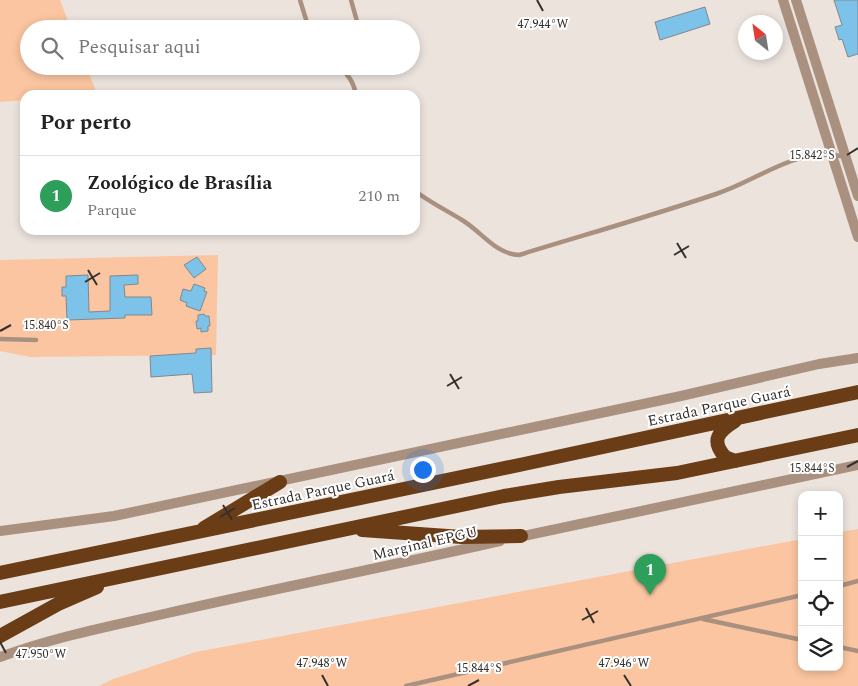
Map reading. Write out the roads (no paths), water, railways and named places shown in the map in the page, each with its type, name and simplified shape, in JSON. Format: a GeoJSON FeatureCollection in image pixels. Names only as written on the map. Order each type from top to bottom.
{"type":"FeatureCollection","features":[{"type":"Feature","properties":{"kind":"highway","name":"Estrada Parque Guará"},"geometry":{"type":"LineString","coordinates":[[2,572],[196,533],[858,392]]}},
{"type":"Feature","properties":{"kind":"highway"},"geometry":{"type":"LineString","coordinates":[[735,461],[726,457],[717,442],[718,436],[724,428],[738,419]]}},
{"type":"Feature","properties":{"kind":"highway"},"geometry":{"type":"LineString","coordinates":[[0,602],[504,496],[559,486],[677,473],[858,435]]}},
{"type":"Feature","properties":{"kind":"highway"},"geometry":{"type":"LineString","coordinates":[[196,533],[280,482]]}},
{"type":"Feature","properties":{"kind":"highway"},"geometry":{"type":"LineString","coordinates":[[346,529],[462,537],[520,536]]}},
{"type":"Feature","properties":{"kind":"highway"},"geometry":{"type":"LineString","coordinates":[[0,636],[58,604],[124,575]]}},
{"type":"Feature","properties":{"kind":"street"},"geometry":{"type":"LineString","coordinates":[[783,0],[858,237]]}},
{"type":"Feature","properties":{"kind":"street"},"geometry":{"type":"LineString","coordinates":[[796,0],[858,196]]}},
{"type":"Feature","properties":{"kind":"street"},"geometry":{"type":"LineString","coordinates":[[0,531],[114,516],[681,396],[819,364],[858,358]]}},
{"type":"Feature","properties":{"kind":"street","name":"Marginal EPGU"},"geometry":{"type":"LineString","coordinates":[[0,657],[51,640],[233,598],[858,465]]}},
{"type":"Feature","properties":{"kind":"lane"},"geometry":{"type":"LineString","coordinates":[[300,0],[306,20]]}},
{"type":"Feature","properties":{"kind":"lane"},"geometry":{"type":"LineString","coordinates":[[351,0],[357,20]]}},
{"type":"Feature","properties":{"kind":"lane"},"geometry":{"type":"LineString","coordinates":[[347,75],[354,90]]}},
{"type":"Feature","properties":{"kind":"lane"},"geometry":{"type":"LineString","coordinates":[[420,195],[464,221],[498,249],[509,254],[519,255],[718,194],[790,160],[822,154],[846,157]]}},
{"type":"Feature","properties":{"kind":"lane"},"geometry":{"type":"LineString","coordinates":[[0,339],[36,340]]}},
{"type":"Feature","properties":{"kind":"lane"},"geometry":{"type":"LineString","coordinates":[[843,585],[856,582]]}},
{"type":"Feature","properties":{"kind":"lane"},"geometry":{"type":"LineString","coordinates":[[406,686],[798,596]]}},
{"type":"Feature","properties":{"kind":"lane"},"geometry":{"type":"LineString","coordinates":[[702,619],[798,639]]}},
{"type":"Feature","properties":{"kind":"lane"},"geometry":{"type":"LineString","coordinates":[[843,649],[858,651]]}},
{"type":"Feature","properties":{"kind":"place","name":"Zoológico de Brasília"},"geometry":{"type":"Point","coordinates":[650,595]}}]}
